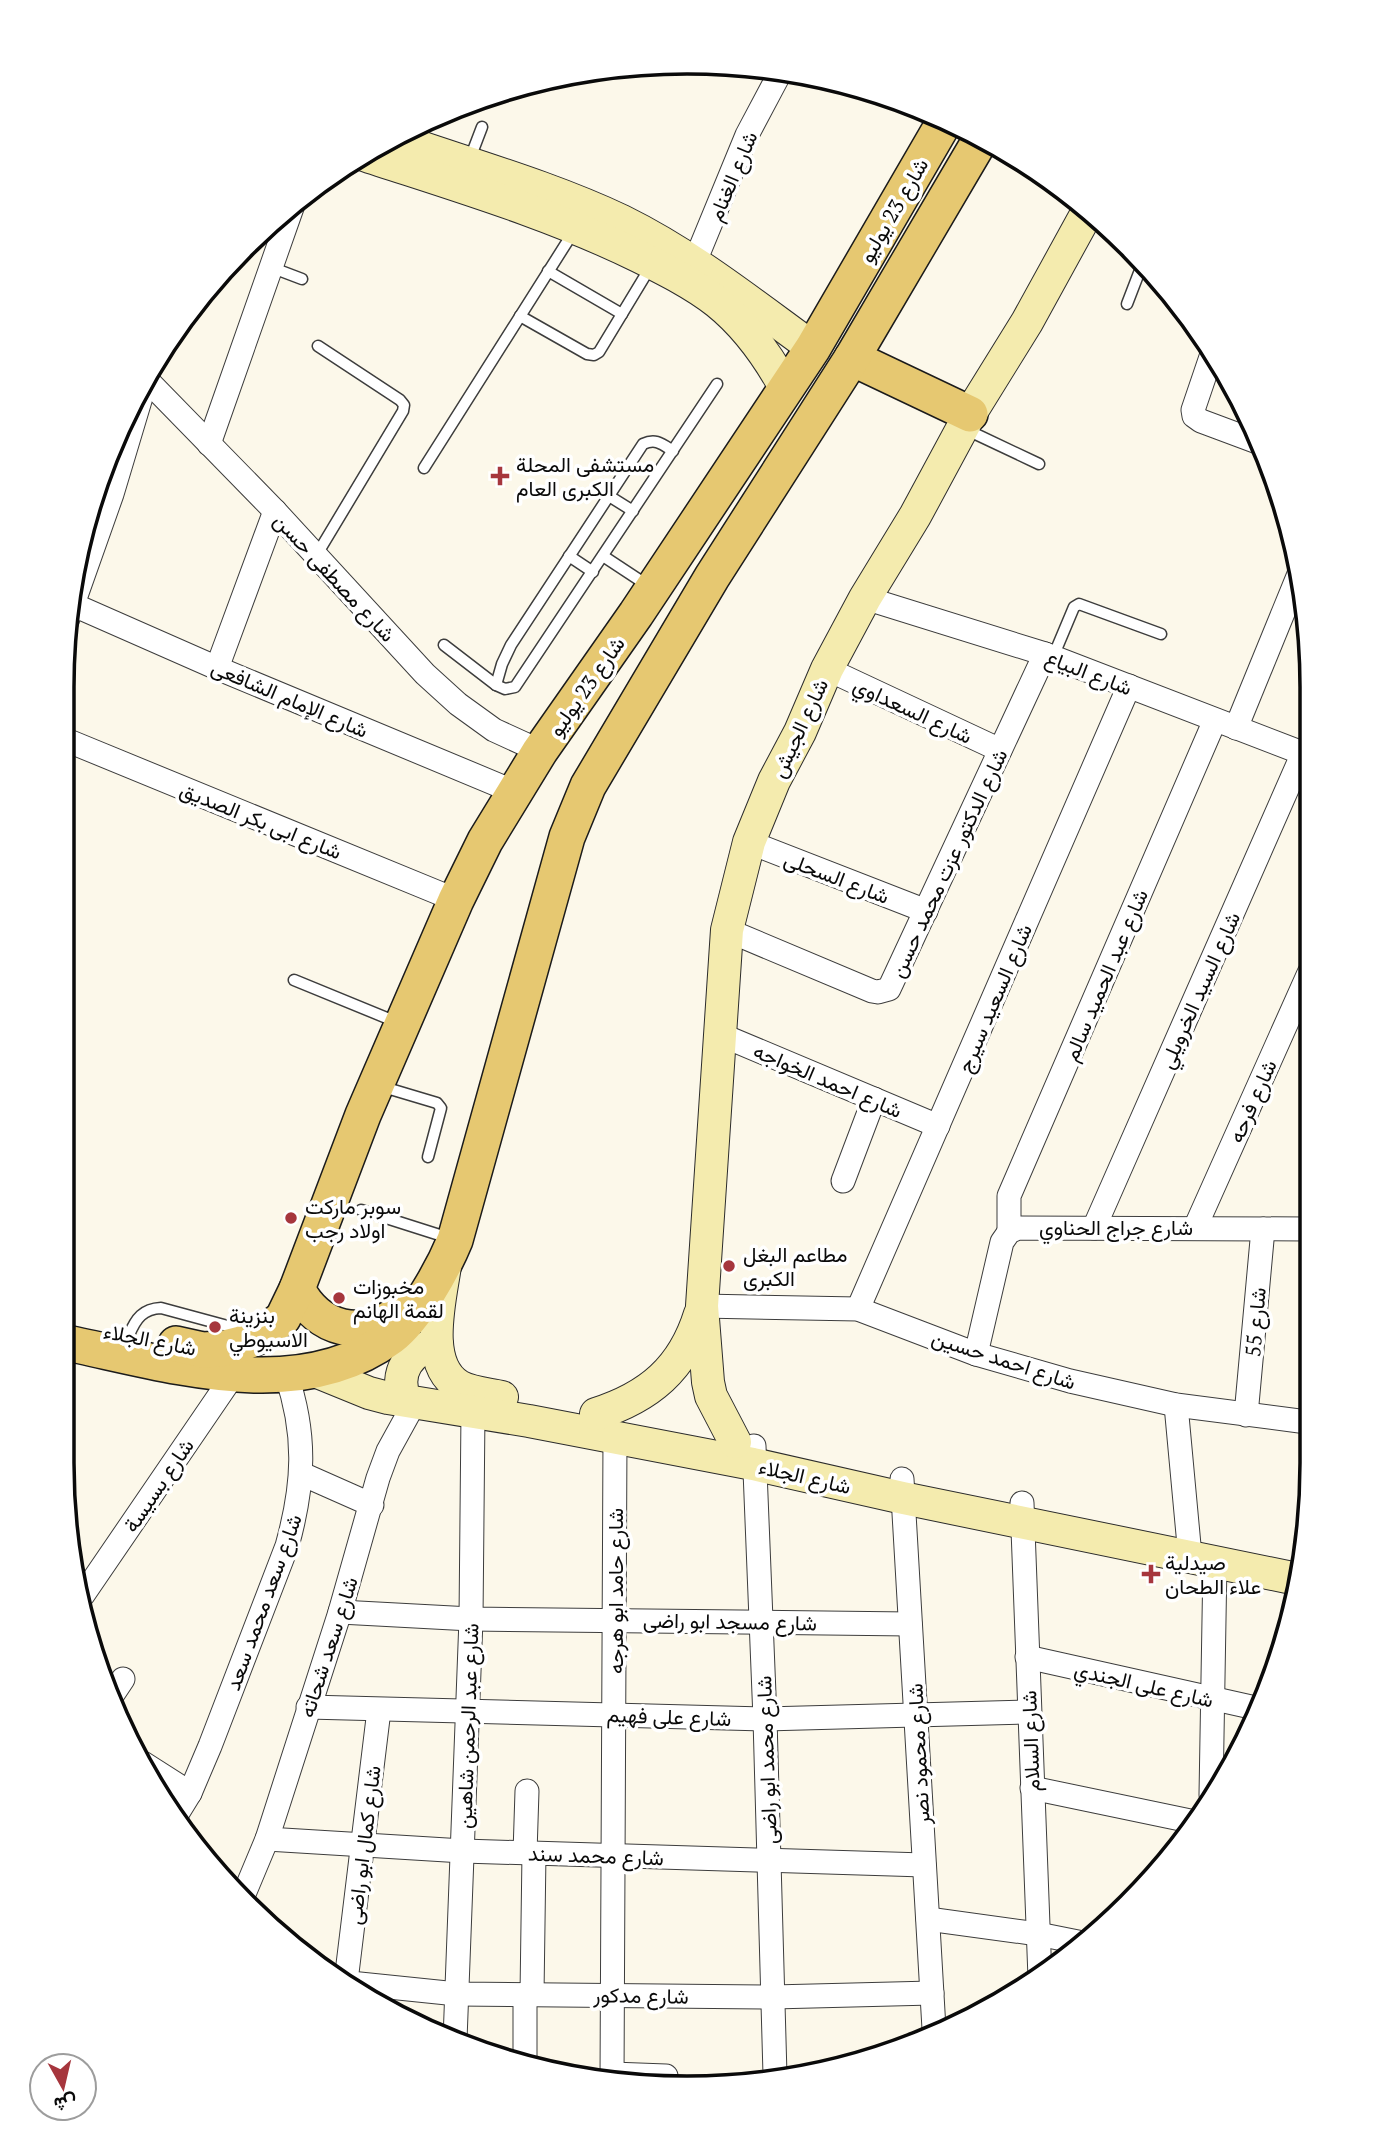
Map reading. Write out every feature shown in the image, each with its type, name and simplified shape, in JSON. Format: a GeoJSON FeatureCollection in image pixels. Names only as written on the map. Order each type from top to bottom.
{"type":"FeatureCollection","features":[{"type":"Feature","properties":{"kind":"main road","name":"شارع 23 يوليو"},"geometry":{"type":"LineString","coordinates":[[297,1289],[376,1085],[456,900],[485,841],[540,751],[813,348],[940,129]]}},
{"type":"Feature","properties":{"kind":"main road","name":"شارع 23 يوليو"},"geometry":{"type":"LineString","coordinates":[[442,1266],[573,819],[588,786],[712,577],[852,358],[976,147]]}},
{"type":"Feature","properties":{"kind":"main road"},"geometry":{"type":"LineString","coordinates":[[906,186],[942,205]]}},
{"type":"Feature","properties":{"kind":"main road"},"geometry":{"type":"LineString","coordinates":[[852,358],[966,421]]}},
{"type":"Feature","properties":{"kind":"main road"},"geometry":{"type":"LineString","coordinates":[[673,556],[675,565],[687,577],[695,580],[712,577]]}},
{"type":"Feature","properties":{"kind":"main road"},"geometry":{"type":"LineString","coordinates":[[644,601],[653,615],[661,619],[672,633],[674,642]]}},
{"type":"Feature","properties":{"kind":"main road"},"geometry":{"type":"LineString","coordinates":[[297,1289],[304,1303],[330,1323],[361,1329],[392,1318],[442,1266]]}},
{"type":"Feature","properties":{"kind":"main road","name":"شارع الجلاء"},"geometry":{"type":"LineString","coordinates":[[74,1344],[234,1374],[300,1373],[358,1356],[391,1337],[407,1322],[442,1266]]}},
{"type":"Feature","properties":{"kind":"main road","name":"شارع الجلاء"},"geometry":{"type":"LineString","coordinates":[[74,1323],[204,1350],[221,1349],[262,1335],[282,1318],[297,1289]]}},
{"type":"Feature","properties":{"kind":"street","name":"شارع الغنام"},"geometry":{"type":"LineString","coordinates":[[691,273],[772,80]]}},
{"type":"Feature","properties":{"kind":"street"},"geometry":{"type":"LineString","coordinates":[[404,143],[653,263],[691,273],[813,348]]}},
{"type":"Feature","properties":{"kind":"street"},"geometry":{"type":"LineString","coordinates":[[379,157],[458,169],[585,204],[660,242],[745,328],[768,357],[786,389]]}},
{"type":"Feature","properties":{"kind":"street"},"geometry":{"type":"LineString","coordinates":[[209,444],[288,221]]}},
{"type":"Feature","properties":{"kind":"street","name":"شارع الجيش"},"geometry":{"type":"LineString","coordinates":[[747,1451],[711,1396],[702,1306],[727,930],[749,842],[774,781],[800,732],[827,669],[865,598],[915,516],[966,421],[1088,223]]}},
{"type":"Feature","properties":{"kind":"street"},"geometry":{"type":"LineString","coordinates":[[1208,366],[1193,410],[1194,416],[1247,438]]}},
{"type":"Feature","properties":{"kind":"street","name":"شارع مصطفى حسن"},"geometry":{"type":"LineString","coordinates":[[152,388],[275,511],[425,674],[458,704],[494,730],[540,751]]}},
{"type":"Feature","properties":{"kind":"street"},"geometry":{"type":"LineString","coordinates":[[217,668],[275,511]]}},
{"type":"Feature","properties":{"kind":"street","name":"شارع عبد الحميد سالم"},"geometry":{"type":"LineString","coordinates":[[1009,1232],[1009,1196],[1226,724],[1291,589]]}},
{"type":"Feature","properties":{"kind":"street","name":"شارع البياع"},"geometry":{"type":"LineString","coordinates":[[865,598],[1049,656],[1300,752]]}},
{"type":"Feature","properties":{"kind":"street","name":"شارع الإمام الشافعى"},"geometry":{"type":"LineString","coordinates":[[78,614],[217,668],[515,792]]}},
{"type":"Feature","properties":{"kind":"street","name":"شارع الدكتور عزت محمد حسن"},"geometry":{"type":"LineString","coordinates":[[727,930],[878,992],[891,986],[1000,750],[1049,656]]}},
{"type":"Feature","properties":{"kind":"street","name":"شارع السعداوي"},"geometry":{"type":"LineString","coordinates":[[827,669],[1000,750]]}},
{"type":"Feature","properties":{"kind":"street","name":"شارع السعيد سيرج"},"geometry":{"type":"LineString","coordinates":[[858,1309],[1129,686]]}},
{"type":"Feature","properties":{"kind":"street","name":"شارع ابى بكر الصديق"},"geometry":{"type":"LineString","coordinates":[[74,743],[456,900]]}},
{"type":"Feature","properties":{"kind":"street","name":"شارع السيد الخرويلي"},"geometry":{"type":"LineString","coordinates":[[1094,1228],[1300,767]]}},
{"type":"Feature","properties":{"kind":"street","name":"شارع السحلى"},"geometry":{"type":"LineString","coordinates":[[749,842],[926,911]]}},
{"type":"Feature","properties":{"kind":"street","name":"شارع فرحه"},"geometry":{"type":"LineString","coordinates":[[1195,1228],[1300,994]]}},
{"type":"Feature","properties":{"kind":"street","name":"شارع احمد الخواجه"},"geometry":{"type":"LineString","coordinates":[[719,1034],[938,1126]]}},
{"type":"Feature","properties":{"kind":"street"},"geometry":{"type":"LineString","coordinates":[[843,1181],[874,1100]]}},
{"type":"Feature","properties":{"kind":"street","name":"شارع جراج الحناوي"},"geometry":{"type":"LineString","coordinates":[[976,1354],[1002,1242],[1009,1232],[1029,1227],[1300,1229]]}},
{"type":"Feature","properties":{"kind":"street","name":"شارع 55"},"geometry":{"type":"LineString","coordinates":[[1246,1415],[1263,1229]]}},
{"type":"Feature","properties":{"kind":"street","name":"شارع الجلاء"},"geometry":{"type":"LineString","coordinates":[[442,1266],[437,1345],[445,1372],[460,1387],[605,1425],[747,1451],[903,1489],[1198,1551],[1289,1577]]}},
{"type":"Feature","properties":{"kind":"street","name":"شارع الجيش"},"geometry":{"type":"LineString","coordinates":[[605,1425],[621,1406],[645,1393],[665,1376],[682,1355],[695,1332],[702,1306]]}},
{"type":"Feature","properties":{"kind":"street","name":"شارع احمد حسين"},"geometry":{"type":"LineString","coordinates":[[702,1306],[858,1309],[976,1354],[1070,1381],[1176,1405],[1300,1421]]}},
{"type":"Feature","properties":{"kind":"street"},"geometry":{"type":"LineString","coordinates":[[410,1401],[401,1378],[406,1364],[422,1348],[437,1345]]}},
{"type":"Feature","properties":{"kind":"street","name":"شارع الجلاء"},"geometry":{"type":"LineString","coordinates":[[300,1373],[369,1393],[473,1412],[605,1425]]}},
{"type":"Feature","properties":{"kind":"street","name":"شارع سعد محمد سعد"},"geometry":{"type":"LineString","coordinates":[[180,1809],[190,1793],[288,1546],[302,1474],[295,1399],[300,1373]]}},
{"type":"Feature","properties":{"kind":"street","name":"شارع بسيسة"},"geometry":{"type":"LineString","coordinates":[[87,1590],[234,1374]]}},
{"type":"Feature","properties":{"kind":"street","name":"شارع سعد شحاته"},"geometry":{"type":"LineString","coordinates":[[246,1889],[267,1839],[340,1612],[388,1451],[410,1401]]}},
{"type":"Feature","properties":{"kind":"street"},"geometry":{"type":"LineString","coordinates":[[1176,1405],[1198,1551],[1213,1700],[1211,1779]]}},
{"type":"Feature","properties":{"kind":"street","name":"شارع عبد الرحمن شاهين"},"geometry":{"type":"LineString","coordinates":[[455,2031],[471,1619],[473,1412]]}},
{"type":"Feature","properties":{"kind":"street","name":"شارع حامد ابو هرجه"},"geometry":{"type":"LineString","coordinates":[[605,1425],[615,1620],[612,2072]]}},
{"type":"Feature","properties":{"kind":"street","name":"شارع محمد ابو راضى"},"geometry":{"type":"LineString","coordinates":[[747,1451],[762,1622],[775,2070]]}},
{"type":"Feature","properties":{"kind":"street"},"geometry":{"type":"LineString","coordinates":[[302,1474],[372,1505]]}},
{"type":"Feature","properties":{"kind":"street","name":"شارع محمود نصر"},"geometry":{"type":"LineString","coordinates":[[903,1489],[934,2024]]}},
{"type":"Feature","properties":{"kind":"street","name":"شارع السلام"},"geometry":{"type":"LineString","coordinates":[[1022,1512],[1039,1964]]}},
{"type":"Feature","properties":{"kind":"street","name":"شارع الجلاء"},"geometry":{"type":"LineString","coordinates":[[1198,1551],[1292,1558]]}},
{"type":"Feature","properties":{"kind":"street","name":"شارع مسجد ابو راضى"},"geometry":{"type":"LineString","coordinates":[[340,1612],[471,1619],[910,1624]]}},
{"type":"Feature","properties":{"kind":"street","name":"شارع على الجندي"},"geometry":{"type":"LineString","coordinates":[[1027,1657],[1249,1707]]}},
{"type":"Feature","properties":{"kind":"street","name":"شارع على فهيم"},"geometry":{"type":"LineString","coordinates":[[308,1707],[765,1719],[1029,1712]]}},
{"type":"Feature","properties":{"kind":"street","name":"شارع كمال ابو راضى"},"geometry":{"type":"LineString","coordinates":[[349,1975],[379,1710]]}},
{"type":"Feature","properties":{"kind":"street"},"geometry":{"type":"LineString","coordinates":[[157,1772],[190,1793]]}},
{"type":"Feature","properties":{"kind":"street"},"geometry":{"type":"LineString","coordinates":[[1032,1788],[1185,1820]]}},
{"type":"Feature","properties":{"kind":"street"},"geometry":{"type":"LineString","coordinates":[[525,2055],[529,1994],[527,1791]]}},
{"type":"Feature","properties":{"kind":"street","name":"شارع محمد سند"},"geometry":{"type":"LineString","coordinates":[[267,1839],[463,1851],[924,1865]]}},
{"type":"Feature","properties":{"kind":"street"},"geometry":{"type":"LineString","coordinates":[[928,1919],[1071,1941]]}},
{"type":"Feature","properties":{"kind":"street","name":"شارع مدكور"},"geometry":{"type":"LineString","coordinates":[[363,1984],[457,1994],[773,1997],[932,1993]]}},
{"type":"Feature","properties":{"kind":"lane"},"geometry":{"type":"LineString","coordinates":[[458,169],[482,127]]}},
{"type":"Feature","properties":{"kind":"lane"},"geometry":{"type":"LineString","coordinates":[[424,468],[576,228]]}},
{"type":"Feature","properties":{"kind":"lane"},"geometry":{"type":"LineString","coordinates":[[520,316],[587,354],[594,355],[599,352],[653,263]]}},
{"type":"Feature","properties":{"kind":"lane"},"geometry":{"type":"LineString","coordinates":[[273,268],[302,279]]}},
{"type":"Feature","properties":{"kind":"lane"},"geometry":{"type":"LineString","coordinates":[[548,271],[622,314]]}},
{"type":"Feature","properties":{"kind":"lane"},"geometry":{"type":"LineString","coordinates":[[1127,304],[1139,273]]}},
{"type":"Feature","properties":{"kind":"lane"},"geometry":{"type":"LineString","coordinates":[[316,556],[403,411],[404,405],[318,346]]}},
{"type":"Feature","properties":{"kind":"lane"},"geometry":{"type":"LineString","coordinates":[[444,645],[496,685],[505,689],[515,687],[717,384]]}},
{"type":"Feature","properties":{"kind":"lane"},"geometry":{"type":"LineString","coordinates":[[966,421],[1039,464]]}},
{"type":"Feature","properties":{"kind":"lane"},"geometry":{"type":"LineString","coordinates":[[496,685],[511,645],[643,444],[657,441],[673,451]]}},
{"type":"Feature","properties":{"kind":"lane"},"geometry":{"type":"LineString","coordinates":[[609,495],[633,511]]}},
{"type":"Feature","properties":{"kind":"lane"},"geometry":{"type":"LineString","coordinates":[[569,556],[593,572]]}},
{"type":"Feature","properties":{"kind":"lane"},"geometry":{"type":"LineString","coordinates":[[603,556],[644,601]]}},
{"type":"Feature","properties":{"kind":"lane"},"geometry":{"type":"LineString","coordinates":[[1049,656],[1074,607],[1079,604],[1161,634]]}},
{"type":"Feature","properties":{"kind":"lane"},"geometry":{"type":"LineString","coordinates":[[294,980],[402,1024]]}},
{"type":"Feature","properties":{"kind":"lane"},"geometry":{"type":"LineString","coordinates":[[376,1085],[437,1103],[442,1108],[428,1157]]}},
{"type":"Feature","properties":{"kind":"lane"},"geometry":{"type":"LineString","coordinates":[[361,1210],[442,1266]]}},
{"type":"Feature","properties":{"kind":"place","name":"مستشفى المحلة الكبرى العام"},"geometry":{"type":"Point","coordinates":[500,476]}},
{"type":"Feature","properties":{"kind":"place","name":"سوبر ماركت اولاد رجب"},"geometry":{"type":"Point","coordinates":[291,1218]}},
{"type":"Feature","properties":{"kind":"place","name":"مطاعم البغل الكبرى"},"geometry":{"type":"Point","coordinates":[729,1266]}},
{"type":"Feature","properties":{"kind":"place","name":"مخبوزات لقمة الهانم"},"geometry":{"type":"Point","coordinates":[339,1298]}},
{"type":"Feature","properties":{"kind":"place","name":"بنزينة الاسيوطي"},"geometry":{"type":"Point","coordinates":[215,1327]}},
{"type":"Feature","properties":{"kind":"place","name":"صيدلية علاء الطحان"},"geometry":{"type":"Point","coordinates":[1151,1574]}}]}
